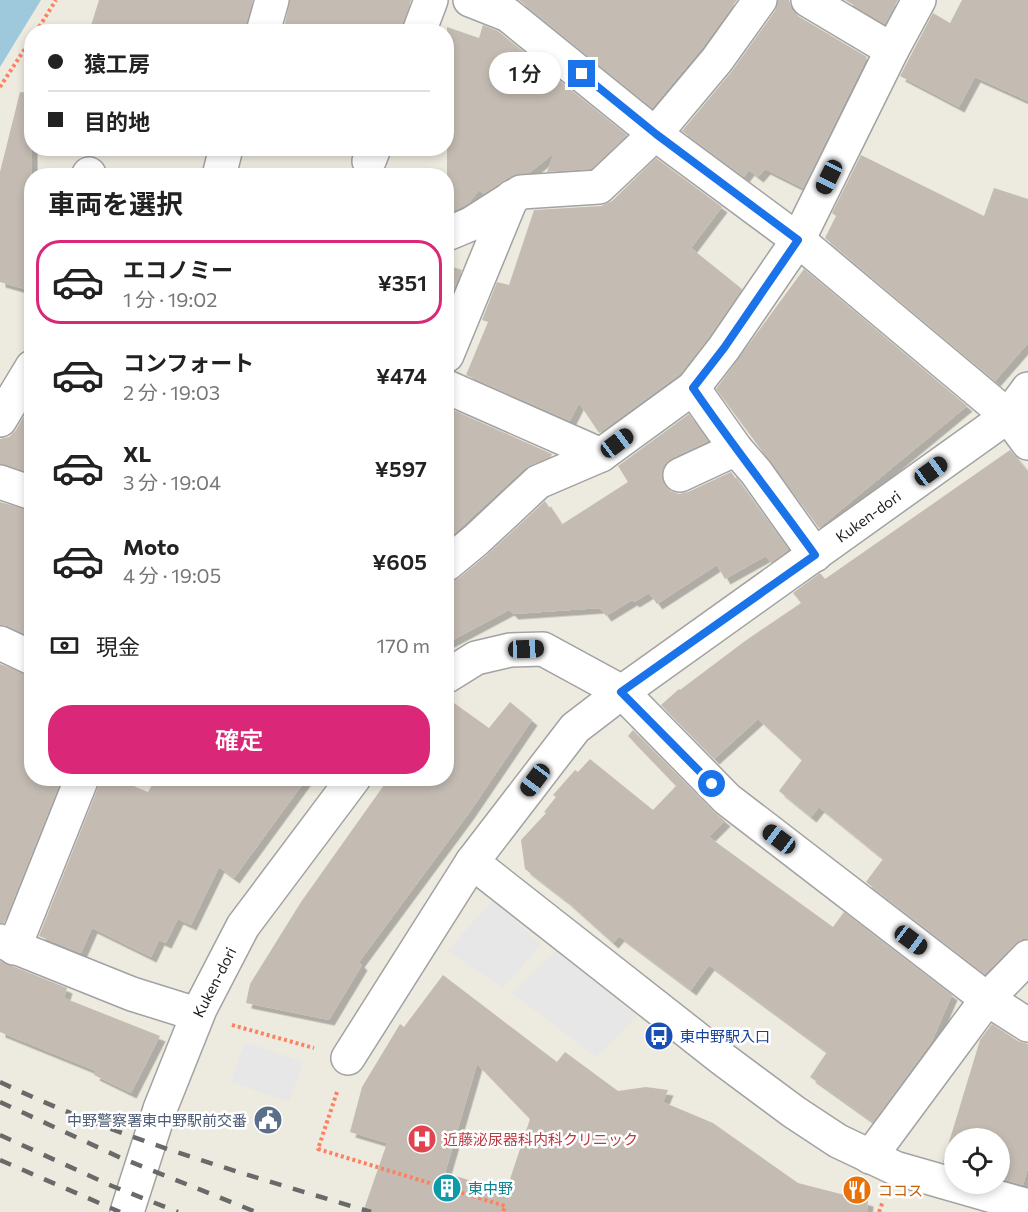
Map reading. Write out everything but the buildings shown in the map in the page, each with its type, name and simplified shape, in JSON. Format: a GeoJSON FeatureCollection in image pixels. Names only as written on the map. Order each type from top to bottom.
{"type":"FeatureCollection","features":[{"type":"Feature","properties":{"kind":"street"},"geometry":{"type":"LineString","coordinates":[[264,24],[272,0]]}},
{"type":"Feature","properties":{"kind":"street"},"geometry":{"type":"LineString","coordinates":[[422,24],[431,0]]}},
{"type":"Feature","properties":{"kind":"street"},"geometry":{"type":"LineString","coordinates":[[470,0],[508,15],[656,134],[798,240],[1008,416],[1028,443]]}},
{"type":"Feature","properties":{"kind":"street"},"geometry":{"type":"LineString","coordinates":[[454,231],[471,224],[521,192],[599,187],[656,134],[717,60],[760,0]]}},
{"type":"Feature","properties":{"kind":"street"},"geometry":{"type":"LineString","coordinates":[[808,0],[892,50]]}},
{"type":"Feature","properties":{"kind":"street"},"geometry":{"type":"LineString","coordinates":[[454,558],[538,482],[601,455],[693,388],[724,348],[798,240],[919,0]]}},
{"type":"Feature","properties":{"kind":"street"},"geometry":{"type":"LineString","coordinates":[[454,338],[512,197]]}},
{"type":"Feature","properties":{"kind":"street"},"geometry":{"type":"LineString","coordinates":[[0,420],[24,380]]}},
{"type":"Feature","properties":{"kind":"street"},"geometry":{"type":"LineString","coordinates":[[693,388],[815,555]]}},
{"type":"Feature","properties":{"kind":"street","name":"Kuken-dori"},"geometry":{"type":"LineString","coordinates":[[348,1058],[472,862],[575,728],[621,692],[1008,416],[1028,389]]}},
{"type":"Feature","properties":{"kind":"street"},"geometry":{"type":"LineString","coordinates":[[454,390],[601,455]]}},
{"type":"Feature","properties":{"kind":"street"},"geometry":{"type":"LineString","coordinates":[[680,475],[736,449]]}},
{"type":"Feature","properties":{"kind":"street"},"geometry":{"type":"LineString","coordinates":[[0,482],[24,490]]}},
{"type":"Feature","properties":{"kind":"street"},"geometry":{"type":"LineString","coordinates":[[0,643],[24,654]]}},
{"type":"Feature","properties":{"kind":"street"},"geometry":{"type":"LineString","coordinates":[[454,672],[476,658],[510,650],[543,649],[621,692],[727,799],[987,999],[1028,1025]]}},
{"type":"Feature","properties":{"kind":"street"},"geometry":{"type":"LineString","coordinates":[[78,786],[7,944],[132,994],[196,1014]]}},
{"type":"Feature","properties":{"kind":"street","name":"Kuken-dori"},"geometry":{"type":"LineString","coordinates":[[127,1212],[160,1109],[196,1014],[243,926],[348,786]]}},
{"type":"Feature","properties":{"kind":"street"},"geometry":{"type":"LineString","coordinates":[[472,862],[794,1112],[838,1141],[895,1168],[1028,1206]]}},
{"type":"Feature","properties":{"kind":"street"},"geometry":{"type":"LineString","coordinates":[[870,1157],[987,999],[1028,957]]}},
{"type":"Feature","properties":{"kind":"path"},"geometry":{"type":"LineString","coordinates":[[41,24],[56,0]]}},
{"type":"Feature","properties":{"kind":"path"},"geometry":{"type":"LineString","coordinates":[[0,87],[24,50]]}},
{"type":"Feature","properties":{"kind":"path"},"geometry":{"type":"LineString","coordinates":[[196,1014],[348,1058],[318,1149],[505,1206],[503,1212]]}},
{"type":"Feature","properties":{"kind":"shaded area"},"geometry":{"type":"Polygon","coordinates":[[[493,900],[541,945],[503,988],[447,951],[493,900]]]}},
{"type":"Feature","properties":{"kind":"shaded area"},"geometry":{"type":"Polygon","coordinates":[[[555,951],[637,1016],[596,1057],[512,993],[555,951]]]}},
{"type":"Feature","properties":{"kind":"shaded area"},"geometry":{"type":"Polygon","coordinates":[[[245,1042],[303,1062],[289,1102],[231,1082],[245,1042]]]}},
{"type":"Feature","properties":{"kind":"water"},"geometry":{"type":"Polygon","coordinates":[[[0,0],[41,0],[26,24],[24,24],[24,28],[0,67],[0,0]]]}},
{"type":"Feature","properties":{"kind":"railway"},"geometry":{"type":"LineString","coordinates":[[0,1082],[136,1138],[371,1212]]}},
{"type":"Feature","properties":{"kind":"railway"},"geometry":{"type":"LineString","coordinates":[[0,1102],[121,1158],[256,1212]]}},
{"type":"Feature","properties":{"kind":"railway"},"geometry":{"type":"LineString","coordinates":[[0,1135],[112,1186],[178,1212]]}},
{"type":"Feature","properties":{"kind":"railway"},"geometry":{"type":"LineString","coordinates":[[0,1160],[120,1212]]}},
{"type":"Feature","properties":{"kind":"place","name":"東中野駅入口"},"geometry":{"type":"Point","coordinates":[659,1036]}},
{"type":"Feature","properties":{"kind":"place","name":"中野警察署東中野駅前交番"},"geometry":{"type":"Point","coordinates":[268,1120]}},
{"type":"Feature","properties":{"kind":"place","name":"近藤泌尿器科内科クリニック"},"geometry":{"type":"Point","coordinates":[422,1139]}},
{"type":"Feature","properties":{"kind":"place","name":"東中野"},"geometry":{"type":"Point","coordinates":[447,1188]}},
{"type":"Feature","properties":{"kind":"place","name":"ココス"},"geometry":{"type":"Point","coordinates":[857,1190]}},
{"type":"Feature","properties":{"kind":"route"},"geometry":{"type":"LineString","coordinates":[[582,74],[656,134],[798,240],[724,348],[693,388],[815,555],[621,692],[712,784]]}}]}
